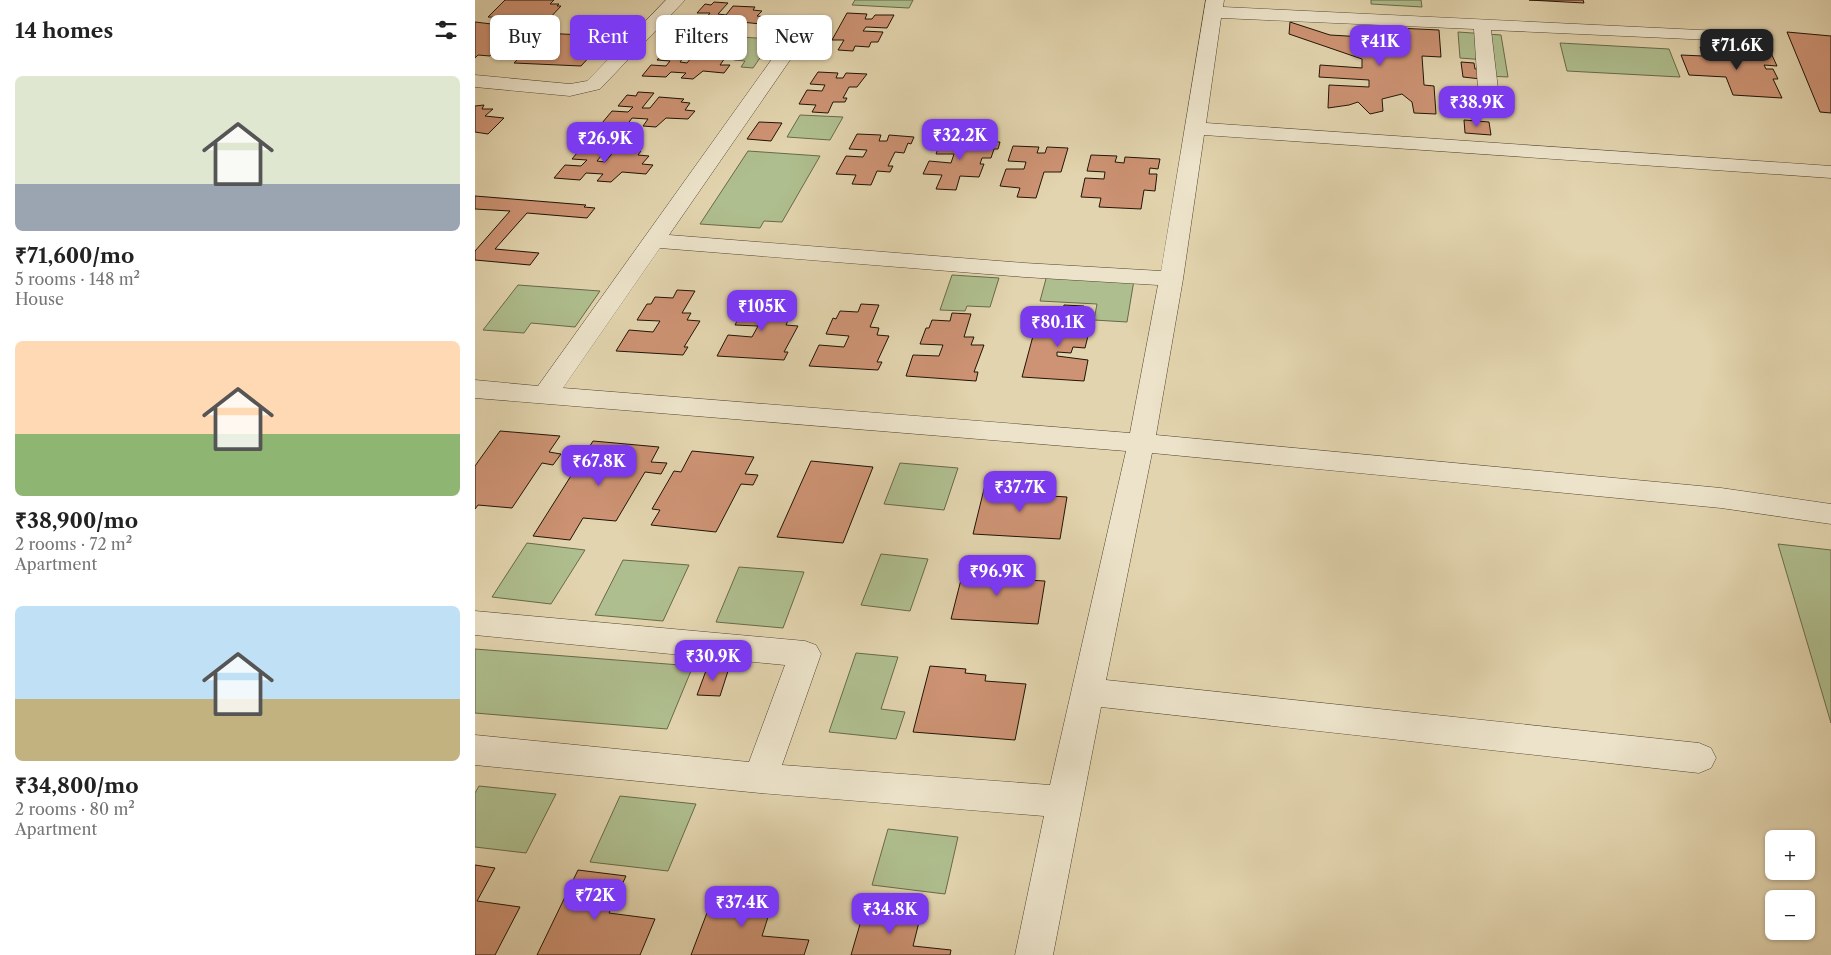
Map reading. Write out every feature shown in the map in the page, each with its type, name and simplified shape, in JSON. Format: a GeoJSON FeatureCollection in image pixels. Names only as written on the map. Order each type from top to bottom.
{"type":"FeatureCollection","features":[{"type":"Feature","properties":{"kind":"street"},"geometry":{"type":"LineString","coordinates":[[475,82],[569,90],[593,86],[676,0]]}},
{"type":"Feature","properties":{"kind":"street"},"geometry":{"type":"LineString","coordinates":[[1034,955],[1064,802],[1141,443],[1197,128],[1214,6],[1482,24],[1756,37]]}},
{"type":"Feature","properties":{"kind":"street"},"geometry":{"type":"LineString","coordinates":[[1482,24],[1488,89]]}},
{"type":"Feature","properties":{"kind":"street"},"geometry":{"type":"LineString","coordinates":[[545,395],[781,60]]}},
{"type":"Feature","properties":{"kind":"street"},"geometry":{"type":"LineString","coordinates":[[1197,128],[1831,172]]}},
{"type":"Feature","properties":{"kind":"street"},"geometry":{"type":"LineString","coordinates":[[654,241],[1024,270],[1171,279]]}},
{"type":"Feature","properties":{"kind":"street"},"geometry":{"type":"LineString","coordinates":[[477,392],[545,395],[1141,443],[1721,498],[1831,514]]}},
{"type":"Feature","properties":{"kind":"street"},"geometry":{"type":"LineString","coordinates":[[475,623],[805,654],[760,778]]}},
{"type":"Feature","properties":{"kind":"street"},"geometry":{"type":"LineString","coordinates":[[1088,692],[1699,758]]}},
{"type":"Feature","properties":{"kind":"street"},"geometry":{"type":"LineString","coordinates":[[475,750],[760,778],[1064,802]]}},
{"type":"Feature","properties":{"kind":"green space"},"geometry":{"type":"Polygon","coordinates":[[[855,0],[913,0],[909,8],[852,5],[855,0]]]}},
{"type":"Feature","properties":{"kind":"green space"},"geometry":{"type":"Polygon","coordinates":[[[1371,0],[1421,0],[1422,7],[1371,4],[1371,0]]]}},
{"type":"Feature","properties":{"kind":"green space"},"geometry":{"type":"Polygon","coordinates":[[[1458,32],[1501,35],[1508,77],[1488,76],[1486,60],[1460,58],[1458,32]]]}},
{"type":"Feature","properties":{"kind":"green space"},"geometry":{"type":"Polygon","coordinates":[[[747,37],[757,38],[757,60],[759,60],[753,68],[741,67],[745,61],[734,60],[747,60],[747,37]]]}},
{"type":"Feature","properties":{"kind":"green space"},"geometry":{"type":"Polygon","coordinates":[[[1560,43],[1669,49],[1680,77],[1567,71],[1560,43]]]}},
{"type":"Feature","properties":{"kind":"green space"},"geometry":{"type":"Polygon","coordinates":[[[800,115],[843,117],[830,140],[787,137],[800,115]]]}},
{"type":"Feature","properties":{"kind":"green space"},"geometry":{"type":"Polygon","coordinates":[[[748,151],[820,156],[782,222],[764,221],[760,228],[700,224],[748,151]]]}},
{"type":"Feature","properties":{"kind":"green space"},"geometry":{"type":"Polygon","coordinates":[[[952,275],[999,278],[990,307],[967,306],[965,311],[940,310],[952,275]]]}},
{"type":"Feature","properties":{"kind":"green space"},"geometry":{"type":"Polygon","coordinates":[[[1047,275],[1134,280],[1127,322],[1094,320],[1097,304],[1040,301],[1047,275]]]}},
{"type":"Feature","properties":{"kind":"green space"},"geometry":{"type":"Polygon","coordinates":[[[518,285],[600,291],[575,327],[531,323],[524,333],[483,330],[518,285]]]}},
{"type":"Feature","properties":{"kind":"green space"},"geometry":{"type":"Polygon","coordinates":[[[900,463],[958,468],[944,510],[884,504],[900,463]]]}},
{"type":"Feature","properties":{"kind":"green space"},"geometry":{"type":"Polygon","coordinates":[[[527,543],[585,550],[551,604],[492,597],[527,543]]]}},
{"type":"Feature","properties":{"kind":"green space"},"geometry":{"type":"Polygon","coordinates":[[[1778,544],[1831,550],[1831,723],[1778,544]]]}},
{"type":"Feature","properties":{"kind":"green space"},"geometry":{"type":"Polygon","coordinates":[[[881,554],[928,559],[910,611],[861,605],[881,554]]]}},
{"type":"Feature","properties":{"kind":"green space"},"geometry":{"type":"Polygon","coordinates":[[[623,560],[689,565],[663,621],[595,615],[623,560]]]}},
{"type":"Feature","properties":{"kind":"green space"},"geometry":{"type":"Polygon","coordinates":[[[739,567],[804,572],[783,628],[716,622],[739,567]]]}},
{"type":"Feature","properties":{"kind":"green space"},"geometry":{"type":"Polygon","coordinates":[[[475,649],[693,666],[667,729],[475,713],[475,649]]]}},
{"type":"Feature","properties":{"kind":"green space"},"geometry":{"type":"Polygon","coordinates":[[[856,653],[898,657],[881,709],[905,712],[896,739],[829,732],[856,653]]]}},
{"type":"Feature","properties":{"kind":"green space"},"geometry":{"type":"Polygon","coordinates":[[[479,786],[556,794],[526,853],[475,847],[475,793],[479,786]]]}},
{"type":"Feature","properties":{"kind":"green space"},"geometry":{"type":"Polygon","coordinates":[[[620,796],[696,804],[668,871],[590,862],[620,796]]]}},
{"type":"Feature","properties":{"kind":"green space"},"geometry":{"type":"Polygon","coordinates":[[[888,829],[958,837],[945,894],[872,885],[888,829]]]}},
{"type":"Feature","properties":{"kind":"building"},"geometry":{"type":"Polygon","coordinates":[[[505,0],[554,0],[550,4],[559,4],[557,6],[561,6],[553,15],[490,15],[505,0]]]}},
{"type":"Feature","properties":{"kind":"building"},"geometry":{"type":"Polygon","coordinates":[[[1529,0],[1583,0],[1584,3],[1529,0]]]}},
{"type":"Feature","properties":{"kind":"building"},"geometry":{"type":"Polygon","coordinates":[[[714,2],[728,3],[718,14],[726,15],[697,13],[705,4],[711,5],[714,2]]]}},
{"type":"Feature","properties":{"kind":"building"},"geometry":{"type":"Polygon","coordinates":[[[733,6],[755,7],[753,10],[762,11],[757,15],[757,24],[747,23],[747,15],[726,15],[733,6]]]}},
{"type":"Feature","properties":{"kind":"building"},"geometry":{"type":"Polygon","coordinates":[[[847,13],[867,14],[865,19],[872,19],[875,15],[894,15],[887,28],[866,27],[863,31],[883,32],[878,42],[871,42],[869,47],[855,46],[853,51],[838,50],[844,40],[832,40],[847,13]]]}},
{"type":"Feature","properties":{"kind":"building"},"geometry":{"type":"Polygon","coordinates":[[[475,22],[490,24],[490,56],[478,55],[475,58],[475,22]]]}},
{"type":"Feature","properties":{"kind":"building"},"geometry":{"type":"Polygon","coordinates":[[[1290,22],[1330,35],[1398,39],[1397,28],[1439,30],[1441,57],[1422,56],[1424,85],[1434,86],[1436,114],[1414,113],[1412,102],[1402,94],[1382,99],[1383,111],[1370,114],[1358,102],[1328,108],[1329,85],[1369,87],[1369,80],[1319,77],[1320,65],[1362,68],[1362,59],[1289,34],[1290,22]]]}},
{"type":"Feature","properties":{"kind":"building"},"geometry":{"type":"Polygon","coordinates":[[[1787,32],[1831,36],[1831,113],[1820,112],[1787,32]]]}},
{"type":"Feature","properties":{"kind":"building"},"geometry":{"type":"Polygon","coordinates":[[[560,34],[570,34],[570,60],[586,60],[581,66],[514,63],[517,60],[560,60],[560,34]]]}},
{"type":"Feature","properties":{"kind":"building"},"geometry":{"type":"Polygon","coordinates":[[[1700,47],[1725,49],[1728,54],[1761,56],[1759,52],[1771,53],[1777,66],[1764,65],[1766,69],[1773,69],[1778,79],[1773,79],[1782,98],[1733,95],[1726,77],[1689,75],[1681,55],[1703,56],[1700,47]]]}},
{"type":"Feature","properties":{"kind":"building"},"geometry":{"type":"Polygon","coordinates":[[[657,60],[682,60],[680,62],[687,63],[689,60],[724,60],[720,65],[730,65],[724,73],[703,71],[693,79],[681,78],[686,73],[671,72],[666,77],[642,76],[651,65],[666,66],[670,61],[657,60]]]}},
{"type":"Feature","properties":{"kind":"building"},"geometry":{"type":"Polygon","coordinates":[[[1461,62],[1474,63],[1475,69],[1480,69],[1481,79],[1463,77],[1461,62]]]}},
{"type":"Feature","properties":{"kind":"building"},"geometry":{"type":"Polygon","coordinates":[[[818,72],[838,73],[836,78],[843,78],[846,73],[867,74],[857,87],[849,87],[843,98],[847,98],[845,102],[833,102],[828,113],[812,112],[816,105],[799,104],[807,90],[822,91],[825,85],[810,84],[818,72]]]}},
{"type":"Feature","properties":{"kind":"building"},"geometry":{"type":"Polygon","coordinates":[[[1465,90],[1488,91],[1490,104],[1466,103],[1465,90]]]}},
{"type":"Feature","properties":{"kind":"building"},"geometry":{"type":"Polygon","coordinates":[[[638,92],[654,93],[642,108],[650,108],[659,97],[684,99],[681,102],[690,103],[685,110],[695,111],[688,119],[666,118],[656,127],[643,126],[648,119],[632,118],[627,125],[602,123],[612,111],[628,112],[633,107],[618,106],[627,95],[636,96],[638,92]]]}},
{"type":"Feature","properties":{"kind":"building"},"geometry":{"type":"Polygon","coordinates":[[[484,105],[482,109],[493,109],[485,116],[504,118],[488,134],[475,132],[475,106],[484,105]]]}},
{"type":"Feature","properties":{"kind":"building"},"geometry":{"type":"Polygon","coordinates":[[[1464,120],[1489,122],[1491,135],[1465,133],[1464,120]]]}},
{"type":"Feature","properties":{"kind":"building"},"geometry":{"type":"Polygon","coordinates":[[[759,122],[782,123],[771,141],[747,139],[759,122]]]}},
{"type":"Feature","properties":{"kind":"building"},"geometry":{"type":"Polygon","coordinates":[[[857,134],[881,135],[879,141],[887,141],[889,135],[914,137],[911,144],[908,143],[904,153],[895,152],[888,166],[893,166],[890,172],[877,171],[871,185],[852,184],[856,175],[836,174],[846,156],[863,157],[867,150],[849,149],[857,134]]]}},
{"type":"Feature","properties":{"kind":"building"},"geometry":{"type":"Polygon","coordinates":[[[942,139],[967,140],[965,146],[973,146],[975,141],[1000,142],[998,149],[994,149],[991,158],[982,158],[980,164],[984,164],[979,177],[960,176],[956,190],[936,189],[942,175],[923,174],[929,161],[951,163],[954,154],[936,154],[942,139]]]}},
{"type":"Feature","properties":{"kind":"building"},"geometry":{"type":"Polygon","coordinates":[[[594,144],[610,145],[597,161],[605,162],[615,150],[641,151],[638,155],[649,156],[642,164],[653,165],[646,174],[622,172],[611,182],[597,181],[603,174],[586,173],[580,180],[554,178],[565,165],[581,166],[587,160],[572,159],[582,147],[590,148],[594,144]]]}},
{"type":"Feature","properties":{"kind":"building"},"geometry":{"type":"Polygon","coordinates":[[[1013,146],[1039,147],[1037,153],[1045,153],[1047,147],[1068,148],[1061,172],[1044,172],[1036,198],[1017,197],[1020,188],[1000,186],[1006,169],[1024,169],[1026,162],[1008,161],[1013,146]]]}},
{"type":"Feature","properties":{"kind":"building"},"geometry":{"type":"Polygon","coordinates":[[[1091,155],[1117,156],[1115,162],[1124,163],[1125,157],[1160,159],[1158,169],[1150,168],[1149,174],[1157,174],[1155,191],[1144,190],[1141,209],[1099,207],[1101,198],[1081,197],[1085,178],[1104,179],[1105,172],[1087,171],[1091,155]]]}},
{"type":"Feature","properties":{"kind":"building"},"geometry":{"type":"Polygon","coordinates":[[[475,196],[586,205],[584,207],[595,208],[587,218],[527,213],[495,249],[539,253],[530,265],[475,260],[475,251],[510,211],[475,209],[475,196]]]}},
{"type":"Feature","properties":{"kind":"building"},"geometry":{"type":"Polygon","coordinates":[[[677,290],[695,291],[682,313],[691,313],[687,320],[700,321],[684,347],[688,347],[683,355],[616,351],[629,330],[653,332],[660,321],[637,320],[647,304],[651,304],[655,297],[673,298],[677,290]]]}},
{"type":"Feature","properties":{"kind":"building"},"geometry":{"type":"Polygon","coordinates":[[[773,295],[790,296],[780,318],[789,318],[786,325],[798,326],[784,352],[788,352],[784,360],[717,356],[728,335],[752,337],[758,326],[735,325],[743,309],[747,309],[751,301],[769,302],[773,295]]]}},
{"type":"Feature","properties":{"kind":"building"},"geometry":{"type":"Polygon","coordinates":[[[861,304],[879,305],[870,327],[879,328],[877,335],[889,336],[877,362],[882,362],[878,370],[809,366],[819,345],[844,347],[849,336],[826,334],[833,318],[836,319],[840,311],[858,312],[861,304]]]}},
{"type":"Feature","properties":{"kind":"building"},"geometry":{"type":"Polygon","coordinates":[[[1064,305],[1084,306],[1078,332],[1089,332],[1085,348],[1073,347],[1071,353],[1057,352],[1057,356],[1088,360],[1084,381],[1022,377],[1037,321],[1060,322],[1064,305]]]}},
{"type":"Feature","properties":{"kind":"building"},"geometry":{"type":"Polygon","coordinates":[[[952,313],[971,314],[964,337],[974,337],[971,345],[984,345],[974,372],[978,372],[976,381],[906,376],[913,355],[939,356],[943,345],[920,344],[926,328],[929,328],[932,320],[950,321],[952,313]]]}},
{"type":"Feature","properties":{"kind":"building"},"geometry":{"type":"Polygon","coordinates":[[[500,431],[560,436],[549,452],[561,454],[553,465],[542,463],[512,508],[478,505],[475,509],[475,466],[500,431]]]}},
{"type":"Feature","properties":{"kind":"building"},"geometry":{"type":"Polygon","coordinates":[[[593,441],[659,447],[651,462],[667,463],[661,474],[645,472],[616,521],[583,518],[570,540],[533,536],[593,441]]]}},
{"type":"Feature","properties":{"kind":"building"},"geometry":{"type":"Polygon","coordinates":[[[692,451],[754,457],[745,474],[758,475],[753,485],[741,484],[716,532],[651,525],[660,510],[652,509],[674,471],[681,472],[692,451]]]}},
{"type":"Feature","properties":{"kind":"building"},"geometry":{"type":"Polygon","coordinates":[[[811,461],[873,467],[843,543],[777,537],[811,461]]]}},
{"type":"Feature","properties":{"kind":"building"},"geometry":{"type":"Polygon","coordinates":[[[985,485],[1035,488],[1034,495],[1067,497],[1060,539],[973,534],[985,485]]]}},
{"type":"Feature","properties":{"kind":"building"},"geometry":{"type":"Polygon","coordinates":[[[965,564],[1009,568],[1007,579],[1045,581],[1038,624],[951,619],[965,564]]]}},
{"type":"Feature","properties":{"kind":"building"},"geometry":{"type":"Polygon","coordinates":[[[930,666],[966,669],[965,673],[986,675],[985,681],[1026,684],[1015,740],[913,732],[930,666]]]}},
{"type":"Feature","properties":{"kind":"building"},"geometry":{"type":"Polygon","coordinates":[[[707,668],[729,668],[720,696],[697,695],[707,668]]]}},
{"type":"Feature","properties":{"kind":"building"},"geometry":{"type":"Polygon","coordinates":[[[475,865],[495,868],[477,901],[520,907],[495,955],[475,955],[475,865]]]}},
{"type":"Feature","properties":{"kind":"building"},"geometry":{"type":"Polygon","coordinates":[[[578,870],[626,876],[609,913],[655,919],[640,955],[537,955],[578,870]]]}},
{"type":"Feature","properties":{"kind":"building"},"geometry":{"type":"Polygon","coordinates":[[[716,889],[775,895],[762,936],[809,940],[804,955],[691,955],[716,889]]]}},
{"type":"Feature","properties":{"kind":"building"},"geometry":{"type":"Polygon","coordinates":[[[865,907],[921,914],[913,946],[951,950],[950,955],[851,955],[865,907]]]}}]}
